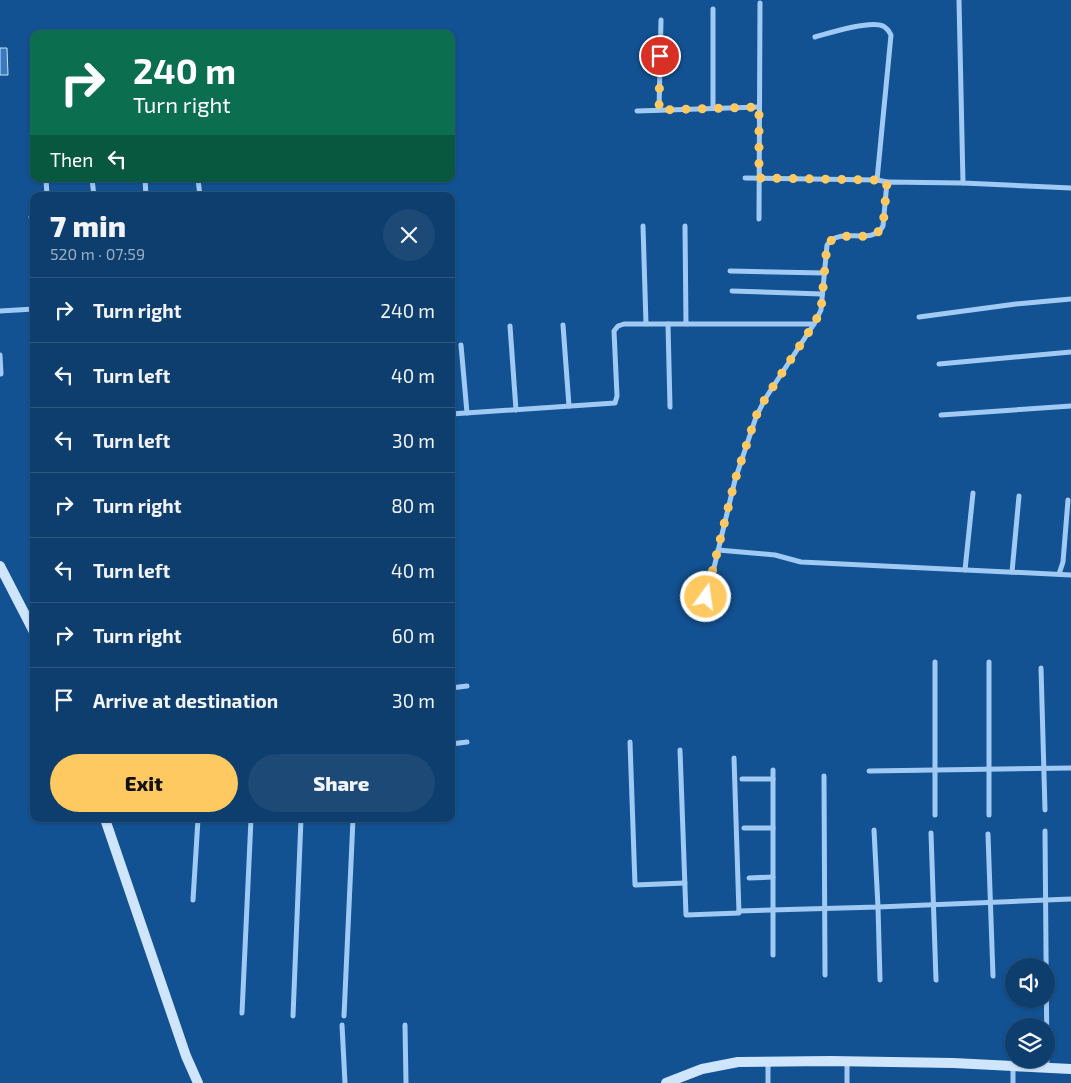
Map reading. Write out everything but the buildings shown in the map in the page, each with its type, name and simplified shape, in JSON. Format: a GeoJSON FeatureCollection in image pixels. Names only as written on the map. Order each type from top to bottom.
{"type":"FeatureCollection","features":[{"type":"Feature","properties":{"kind":"street"},"geometry":{"type":"LineString","coordinates":[[959,0],[963,182]]}},
{"type":"Feature","properties":{"kind":"street"},"geometry":{"type":"LineString","coordinates":[[759,219],[760,4]]}},
{"type":"Feature","properties":{"kind":"street"},"geometry":{"type":"LineString","coordinates":[[713,108],[714,9]]}},
{"type":"Feature","properties":{"kind":"street"},"geometry":{"type":"LineString","coordinates":[[659,110],[661,20]]}},
{"type":"Feature","properties":{"kind":"street"},"geometry":{"type":"LineString","coordinates":[[815,37],[874,24],[882,26],[891,35],[876,180]]}},
{"type":"Feature","properties":{"kind":"street"},"geometry":{"type":"LineString","coordinates":[[637,111],[759,107]]}},
{"type":"Feature","properties":{"kind":"street"},"geometry":{"type":"LineString","coordinates":[[745,178],[963,182],[1071,188]]}},
{"type":"Feature","properties":{"kind":"street"},"geometry":{"type":"LineString","coordinates":[[706,597],[735,480],[760,407],[814,324],[821,310],[827,245],[831,239],[838,237],[872,235],[880,232],[883,226],[887,182]]}},
{"type":"Feature","properties":{"kind":"street"},"geometry":{"type":"LineString","coordinates":[[643,226],[646,324]]}},
{"type":"Feature","properties":{"kind":"street"},"geometry":{"type":"LineString","coordinates":[[685,226],[686,324]]}},
{"type":"Feature","properties":{"kind":"street"},"geometry":{"type":"LineString","coordinates":[[730,271],[824,273]]}},
{"type":"Feature","properties":{"kind":"street"},"geometry":{"type":"LineString","coordinates":[[732,291],[822,294]]}},
{"type":"Feature","properties":{"kind":"street"},"geometry":{"type":"LineString","coordinates":[[919,317],[1016,304],[1071,299]]}},
{"type":"Feature","properties":{"kind":"street"},"geometry":{"type":"LineString","coordinates":[[0,311],[30,309]]}},
{"type":"Feature","properties":{"kind":"street"},"geometry":{"type":"LineString","coordinates":[[455,414],[615,403],[617,396],[614,331],[618,326],[624,324],[814,324]]}},
{"type":"Feature","properties":{"kind":"street"},"geometry":{"type":"LineString","coordinates":[[668,324],[670,407]]}},
{"type":"Feature","properties":{"kind":"street"},"geometry":{"type":"LineString","coordinates":[[563,325],[569,406]]}},
{"type":"Feature","properties":{"kind":"street"},"geometry":{"type":"LineString","coordinates":[[510,326],[516,410]]}},
{"type":"Feature","properties":{"kind":"street"},"geometry":{"type":"LineString","coordinates":[[461,346],[467,413]]}},
{"type":"Feature","properties":{"kind":"street"},"geometry":{"type":"LineString","coordinates":[[939,364],[1071,352]]}},
{"type":"Feature","properties":{"kind":"street"},"geometry":{"type":"LineString","coordinates":[[0,355],[1,374]]}},
{"type":"Feature","properties":{"kind":"street"},"geometry":{"type":"LineString","coordinates":[[941,415],[1071,406]]}},
{"type":"Feature","properties":{"kind":"street"},"geometry":{"type":"LineString","coordinates":[[965,570],[972,493]]}},
{"type":"Feature","properties":{"kind":"street"},"geometry":{"type":"LineString","coordinates":[[1012,572],[1019,496]]}},
{"type":"Feature","properties":{"kind":"street"},"geometry":{"type":"LineString","coordinates":[[1059,574],[1063,562],[1068,500]]}},
{"type":"Feature","properties":{"kind":"street"},"geometry":{"type":"LineString","coordinates":[[718,550],[775,555],[802,562],[1071,575]]}},
{"type":"Feature","properties":{"kind":"street"},"geometry":{"type":"LineString","coordinates":[[0,566],[30,624]]}},
{"type":"Feature","properties":{"kind":"street"},"geometry":{"type":"LineString","coordinates":[[935,662],[935,815]]}},
{"type":"Feature","properties":{"kind":"street"},"geometry":{"type":"LineString","coordinates":[[989,662],[989,815]]}},
{"type":"Feature","properties":{"kind":"street"},"geometry":{"type":"LineString","coordinates":[[1041,668],[1045,810]]}},
{"type":"Feature","properties":{"kind":"street"},"geometry":{"type":"LineString","coordinates":[[455,688],[467,686]]}},
{"type":"Feature","properties":{"kind":"street"},"geometry":{"type":"LineString","coordinates":[[455,744],[468,742]]}},
{"type":"Feature","properties":{"kind":"street"},"geometry":{"type":"LineString","coordinates":[[630,742],[635,885],[685,883]]}},
{"type":"Feature","properties":{"kind":"street"},"geometry":{"type":"LineString","coordinates":[[680,750],[686,915],[740,913],[739,911],[1071,898]]}},
{"type":"Feature","properties":{"kind":"street"},"geometry":{"type":"LineString","coordinates":[[734,758],[739,911]]}},
{"type":"Feature","properties":{"kind":"street"},"geometry":{"type":"LineString","coordinates":[[869,771],[1071,768]]}},
{"type":"Feature","properties":{"kind":"street"},"geometry":{"type":"LineString","coordinates":[[773,770],[773,954]]}},
{"type":"Feature","properties":{"kind":"street"},"geometry":{"type":"LineString","coordinates":[[824,776],[825,975]]}},
{"type":"Feature","properties":{"kind":"street"},"geometry":{"type":"LineString","coordinates":[[742,779],[773,779]]}},
{"type":"Feature","properties":{"kind":"street"},"geometry":{"type":"LineString","coordinates":[[106,822],[186,1056],[198,1083]]}},
{"type":"Feature","properties":{"kind":"street"},"geometry":{"type":"LineString","coordinates":[[193,900],[198,822]]}},
{"type":"Feature","properties":{"kind":"street"},"geometry":{"type":"LineString","coordinates":[[242,1013],[251,822]]}},
{"type":"Feature","properties":{"kind":"street"},"geometry":{"type":"LineString","coordinates":[[293,1016],[301,822]]}},
{"type":"Feature","properties":{"kind":"street"},"geometry":{"type":"LineString","coordinates":[[344,1016],[353,822]]}},
{"type":"Feature","properties":{"kind":"street"},"geometry":{"type":"LineString","coordinates":[[744,828],[773,828]]}},
{"type":"Feature","properties":{"kind":"street"},"geometry":{"type":"LineString","coordinates":[[874,830],[880,980]]}},
{"type":"Feature","properties":{"kind":"street"},"geometry":{"type":"LineString","coordinates":[[1045,831],[1047,1018]]}},
{"type":"Feature","properties":{"kind":"street"},"geometry":{"type":"LineString","coordinates":[[931,833],[936,980]]}},
{"type":"Feature","properties":{"kind":"street"},"geometry":{"type":"LineString","coordinates":[[988,834],[993,976]]}},
{"type":"Feature","properties":{"kind":"street"},"geometry":{"type":"LineString","coordinates":[[749,878],[773,877]]}},
{"type":"Feature","properties":{"kind":"street"},"geometry":{"type":"LineString","coordinates":[[342,1025],[345,1083]]}},
{"type":"Feature","properties":{"kind":"street"},"geometry":{"type":"LineString","coordinates":[[406,1025],[406,1083]]}},
{"type":"Feature","properties":{"kind":"street"},"geometry":{"type":"LineString","coordinates":[[847,1061],[847,1083]]}},
{"type":"Feature","properties":{"kind":"street"},"geometry":{"type":"LineString","coordinates":[[666,1083],[711,1067],[738,1062],[847,1061],[1005,1066]]}},
{"type":"Feature","properties":{"kind":"street"},"geometry":{"type":"LineString","coordinates":[[768,1062],[768,1083]]}},
{"type":"Feature","properties":{"kind":"street"},"geometry":{"type":"LineString","coordinates":[[1013,1068],[1013,1083]]}},
{"type":"Feature","properties":{"kind":"street"},"geometry":{"type":"LineString","coordinates":[[1047,1068],[1071,1069]]}},
{"type":"Feature","properties":{"kind":"route"},"geometry":{"type":"LineString","coordinates":[[660,56],[659,110],[759,107],[759,178],[876,180],[887,182],[883,226],[880,232],[872,235],[838,237],[831,239],[827,245],[821,310],[818,318],[756,416],[735,480],[706,597]]}}]}
